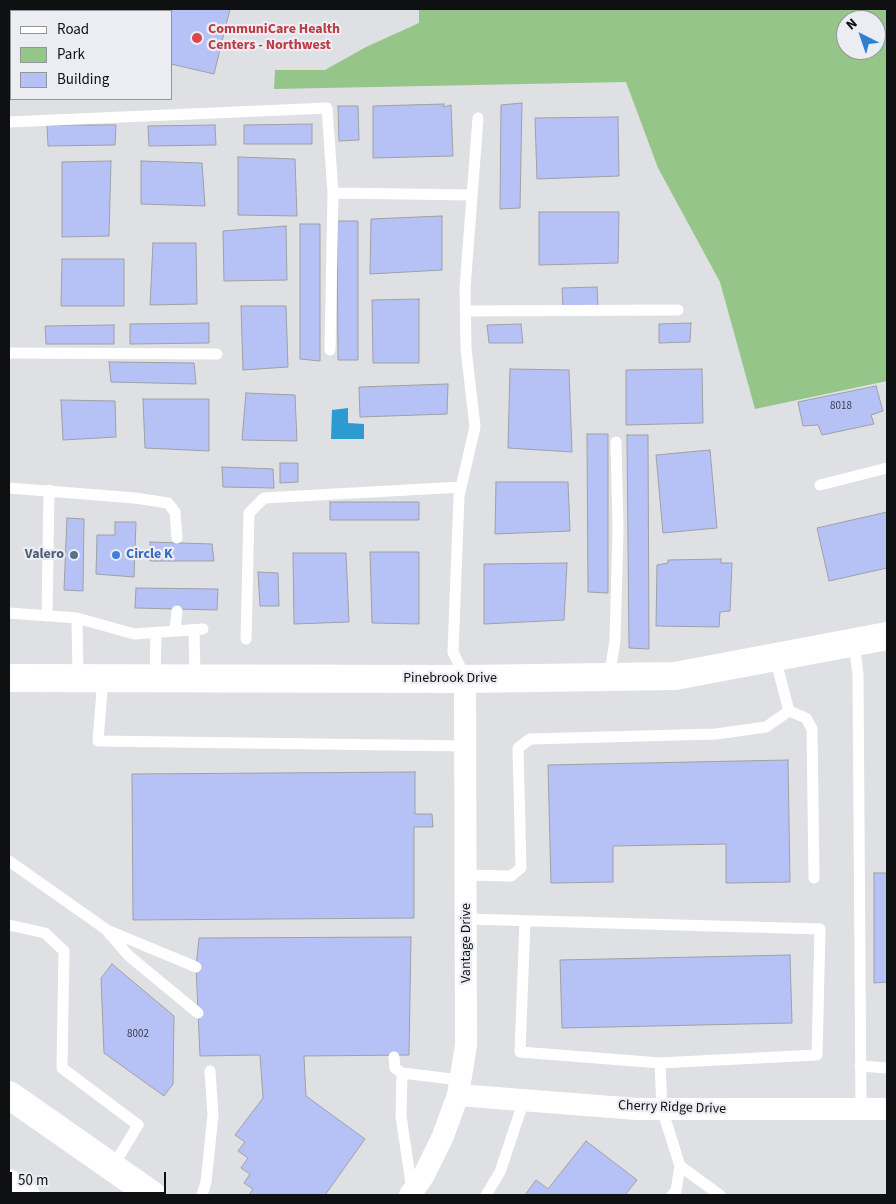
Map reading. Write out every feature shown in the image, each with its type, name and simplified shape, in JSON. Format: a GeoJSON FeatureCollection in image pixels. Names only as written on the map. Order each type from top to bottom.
{"type":"FeatureCollection","features":[{"type":"Feature","properties":{"kind":"main road","name":"Pinebrook Drive"},"geometry":{"type":"LineString","coordinates":[[9,678],[466,679],[675,676],[887,636]]}},
{"type":"Feature","properties":{"kind":"main road"},"geometry":{"type":"LineString","coordinates":[[9,1095],[152,1195]]}},
{"type":"Feature","properties":{"kind":"main road"},"geometry":{"type":"LineString","coordinates":[[9,1183],[26,1195]]}},
{"type":"Feature","properties":{"kind":"street","name":"Vantage Drive"},"geometry":{"type":"LineString","coordinates":[[412,1193],[424,1175],[443,1136],[459,1088],[467,1025],[466,679]]}},
{"type":"Feature","properties":{"kind":"street","name":"Cherry Ridge Drive"},"geometry":{"type":"LineString","coordinates":[[459,1088],[524,1100],[662,1109],[887,1109]]}},
{"type":"Feature","properties":{"kind":"lane"},"geometry":{"type":"LineString","coordinates":[[9,122],[327,108],[333,193],[330,350]]}},
{"type":"Feature","properties":{"kind":"lane"},"geometry":{"type":"LineString","coordinates":[[466,679],[452,652],[461,487],[475,427],[466,349],[465,311],[478,118]]}},
{"type":"Feature","properties":{"kind":"lane"},"geometry":{"type":"LineString","coordinates":[[333,193],[472,195]]}},
{"type":"Feature","properties":{"kind":"lane"},"geometry":{"type":"LineString","coordinates":[[465,311],[678,310]]}},
{"type":"Feature","properties":{"kind":"lane"},"geometry":{"type":"LineString","coordinates":[[9,353],[217,354]]}},
{"type":"Feature","properties":{"kind":"lane"},"geometry":{"type":"LineString","coordinates":[[609,678],[615,641],[618,529],[616,442]]}},
{"type":"Feature","properties":{"kind":"lane"},"geometry":{"type":"LineString","coordinates":[[820,485],[887,468]]}},
{"type":"Feature","properties":{"kind":"lane"},"geometry":{"type":"LineString","coordinates":[[246,639],[249,513],[264,498],[461,487]]}},
{"type":"Feature","properties":{"kind":"lane"},"geometry":{"type":"LineString","coordinates":[[9,488],[49,490],[168,503],[174,512],[177,538]]}},
{"type":"Feature","properties":{"kind":"lane"},"geometry":{"type":"LineString","coordinates":[[47,616],[49,490]]}},
{"type":"Feature","properties":{"kind":"lane"},"geometry":{"type":"LineString","coordinates":[[175,632],[177,611]]}},
{"type":"Feature","properties":{"kind":"lane"},"geometry":{"type":"LineString","coordinates":[[9,613],[77,618],[134,634],[199,629],[195,678]]}},
{"type":"Feature","properties":{"kind":"lane"},"geometry":{"type":"LineString","coordinates":[[77,618],[90,678],[98,741],[466,746]]}},
{"type":"Feature","properties":{"kind":"lane"},"geometry":{"type":"LineString","coordinates":[[155,678],[156,633]]}},
{"type":"Feature","properties":{"kind":"lane"},"geometry":{"type":"LineString","coordinates":[[854,643],[858,674],[860,1109]]}},
{"type":"Feature","properties":{"kind":"lane"},"geometry":{"type":"LineString","coordinates":[[775,658],[789,711]]}},
{"type":"Feature","properties":{"kind":"lane"},"geometry":{"type":"LineString","coordinates":[[467,875],[511,876],[521,868],[518,748],[530,739],[716,734],[766,727],[789,711]]}},
{"type":"Feature","properties":{"kind":"lane"},"geometry":{"type":"LineString","coordinates":[[789,711],[806,718],[812,729],[814,878]]}},
{"type":"Feature","properties":{"kind":"lane"},"geometry":{"type":"LineString","coordinates":[[9,861],[107,930],[196,967]]}},
{"type":"Feature","properties":{"kind":"lane"},"geometry":{"type":"LineString","coordinates":[[467,918],[820,929],[817,1055],[660,1063],[520,1052],[525,921]]}},
{"type":"Feature","properties":{"kind":"lane"},"geometry":{"type":"LineString","coordinates":[[9,925],[46,933],[64,951],[62,1068],[138,1126],[112,1168]]}},
{"type":"Feature","properties":{"kind":"lane"},"geometry":{"type":"LineString","coordinates":[[107,930],[129,956],[198,1013]]}},
{"type":"Feature","properties":{"kind":"lane"},"geometry":{"type":"LineString","coordinates":[[394,1057],[395,1068],[402,1073],[459,1088]]}},
{"type":"Feature","properties":{"kind":"lane"},"geometry":{"type":"LineString","coordinates":[[660,1063],[662,1109],[680,1166],[676,1191],[672,1195]]}},
{"type":"Feature","properties":{"kind":"lane"},"geometry":{"type":"LineString","coordinates":[[860,1066],[887,1068]]}},
{"type":"Feature","properties":{"kind":"lane"},"geometry":{"type":"LineString","coordinates":[[202,1195],[206,1182],[213,1114],[210,1071]]}},
{"type":"Feature","properties":{"kind":"lane"},"geometry":{"type":"LineString","coordinates":[[402,1073],[401,1116],[412,1193]]}},
{"type":"Feature","properties":{"kind":"lane"},"geometry":{"type":"LineString","coordinates":[[486,1195],[500,1172],[524,1100]]}},
{"type":"Feature","properties":{"kind":"lane"},"geometry":{"type":"LineString","coordinates":[[680,1166],[720,1195]]}},
{"type":"Feature","properties":{"kind":"green space"},"geometry":{"type":"Polygon","coordinates":[[[419,9],[887,9],[887,381],[755,409],[720,282],[658,168],[626,82],[274,89],[275,70],[325,70],[366,47],[419,23],[419,9]]]}},
{"type":"Feature","properties":{"kind":"water"},"geometry":{"type":"Polygon","coordinates":[[[348,408],[348,423],[364,424],[364,439],[331,439],[332,410],[348,408]]]}},
{"type":"Feature","properties":{"kind":"building","name":"CommuniCare Health Centers - Northwest"},"geometry":{"type":"Polygon","coordinates":[[[230,9],[214,74],[172,64],[172,10],[111,10],[230,9]]]}},
{"type":"Feature","properties":{"kind":"building"},"geometry":{"type":"Polygon","coordinates":[[[522,103],[520,208],[500,209],[501,105],[522,103]]]}},
{"type":"Feature","properties":{"kind":"building"},"geometry":{"type":"Polygon","coordinates":[[[444,104],[443,107],[451,105],[453,156],[373,158],[373,106],[444,104]]]}},
{"type":"Feature","properties":{"kind":"building"},"geometry":{"type":"Polygon","coordinates":[[[338,106],[358,106],[359,140],[339,141],[338,106]]]}},
{"type":"Feature","properties":{"kind":"building"},"geometry":{"type":"Polygon","coordinates":[[[618,117],[619,176],[537,179],[535,118],[618,117]]]}},
{"type":"Feature","properties":{"kind":"building"},"geometry":{"type":"Polygon","coordinates":[[[312,124],[312,144],[244,144],[244,125],[312,124]]]}},
{"type":"Feature","properties":{"kind":"building"},"geometry":{"type":"Polygon","coordinates":[[[47,125],[116,125],[115,145],[48,146],[47,125]]]}},
{"type":"Feature","properties":{"kind":"building"},"geometry":{"type":"Polygon","coordinates":[[[215,125],[216,145],[149,146],[148,126],[215,125]]]}},
{"type":"Feature","properties":{"kind":"building"},"geometry":{"type":"Polygon","coordinates":[[[238,157],[295,159],[297,216],[238,215],[238,157]]]}},
{"type":"Feature","properties":{"kind":"building"},"geometry":{"type":"Polygon","coordinates":[[[111,161],[109,236],[62,237],[62,162],[111,161]]]}},
{"type":"Feature","properties":{"kind":"building"},"geometry":{"type":"Polygon","coordinates":[[[141,161],[202,163],[205,206],[141,204],[141,161]]]}},
{"type":"Feature","properties":{"kind":"building"},"geometry":{"type":"Polygon","coordinates":[[[539,212],[619,212],[618,263],[539,265],[539,212]]]}},
{"type":"Feature","properties":{"kind":"building"},"geometry":{"type":"Polygon","coordinates":[[[442,216],[442,270],[370,274],[371,219],[442,216]]]}},
{"type":"Feature","properties":{"kind":"building"},"geometry":{"type":"Polygon","coordinates":[[[337,221],[358,221],[358,360],[338,360],[337,221]]]}},
{"type":"Feature","properties":{"kind":"building"},"geometry":{"type":"Polygon","coordinates":[[[300,224],[320,224],[320,361],[300,359],[300,224]]]}},
{"type":"Feature","properties":{"kind":"building"},"geometry":{"type":"Polygon","coordinates":[[[286,226],[287,280],[224,281],[223,231],[286,226]]]}},
{"type":"Feature","properties":{"kind":"building"},"geometry":{"type":"Polygon","coordinates":[[[153,243],[196,243],[197,304],[150,305],[153,243]]]}},
{"type":"Feature","properties":{"kind":"building"},"geometry":{"type":"Polygon","coordinates":[[[62,259],[124,259],[124,306],[61,306],[62,259]]]}},
{"type":"Feature","properties":{"kind":"building"},"geometry":{"type":"Polygon","coordinates":[[[597,287],[598,306],[563,307],[562,288],[597,287]]]}},
{"type":"Feature","properties":{"kind":"building"},"geometry":{"type":"Polygon","coordinates":[[[419,299],[419,363],[373,363],[372,300],[419,299]]]}},
{"type":"Feature","properties":{"kind":"building"},"geometry":{"type":"Polygon","coordinates":[[[241,306],[286,306],[288,367],[243,370],[241,306]]]}},
{"type":"Feature","properties":{"kind":"building"},"geometry":{"type":"Polygon","coordinates":[[[209,323],[209,343],[130,344],[130,324],[209,323]]]}},
{"type":"Feature","properties":{"kind":"building"},"geometry":{"type":"Polygon","coordinates":[[[691,323],[690,342],[659,343],[659,324],[691,323]]]}},
{"type":"Feature","properties":{"kind":"building"},"geometry":{"type":"Polygon","coordinates":[[[521,324],[523,343],[489,343],[487,325],[521,324]]]}},
{"type":"Feature","properties":{"kind":"building"},"geometry":{"type":"Polygon","coordinates":[[[114,325],[114,344],[46,344],[45,326],[114,325]]]}},
{"type":"Feature","properties":{"kind":"building"},"geometry":{"type":"Polygon","coordinates":[[[109,362],[194,363],[196,384],[111,382],[109,362]]]}},
{"type":"Feature","properties":{"kind":"building"},"geometry":{"type":"Polygon","coordinates":[[[510,369],[569,370],[572,452],[508,448],[510,369]]]}},
{"type":"Feature","properties":{"kind":"building"},"geometry":{"type":"Polygon","coordinates":[[[702,369],[703,423],[626,425],[626,370],[702,369]]]}},
{"type":"Feature","properties":{"kind":"building"},"geometry":{"type":"Polygon","coordinates":[[[448,384],[447,414],[360,417],[359,387],[448,384]]]}},
{"type":"Feature","properties":{"kind":"building"},"geometry":{"type":"Polygon","coordinates":[[[876,386],[883,411],[871,415],[874,424],[822,435],[818,425],[803,426],[798,402],[876,386]]]}},
{"type":"Feature","properties":{"kind":"building"},"geometry":{"type":"Polygon","coordinates":[[[246,393],[295,395],[297,441],[242,440],[246,393]]]}},
{"type":"Feature","properties":{"kind":"building"},"geometry":{"type":"Polygon","coordinates":[[[143,399],[209,399],[209,451],[145,448],[143,399]]]}},
{"type":"Feature","properties":{"kind":"building"},"geometry":{"type":"Polygon","coordinates":[[[61,400],[115,401],[116,437],[63,440],[61,400]]]}},
{"type":"Feature","properties":{"kind":"building"},"geometry":{"type":"Polygon","coordinates":[[[587,434],[608,434],[608,593],[588,592],[587,434]]]}},
{"type":"Feature","properties":{"kind":"building"},"geometry":{"type":"Polygon","coordinates":[[[627,435],[648,435],[649,649],[629,648],[627,435]]]}},
{"type":"Feature","properties":{"kind":"building"},"geometry":{"type":"Polygon","coordinates":[[[710,450],[717,528],[663,533],[656,455],[710,450]]]}},
{"type":"Feature","properties":{"kind":"building"},"geometry":{"type":"Polygon","coordinates":[[[280,463],[298,463],[298,482],[280,483],[280,463]]]}},
{"type":"Feature","properties":{"kind":"building"},"geometry":{"type":"Polygon","coordinates":[[[222,467],[273,469],[274,488],[223,487],[222,467]]]}},
{"type":"Feature","properties":{"kind":"building"},"geometry":{"type":"Polygon","coordinates":[[[496,482],[568,482],[570,531],[495,534],[496,482]]]}},
{"type":"Feature","properties":{"kind":"building"},"geometry":{"type":"Polygon","coordinates":[[[330,502],[419,502],[419,520],[330,520],[330,502]]]}},
{"type":"Feature","properties":{"kind":"building"},"geometry":{"type":"Polygon","coordinates":[[[887,512],[887,568],[829,581],[817,528],[887,512]]]}},
{"type":"Feature","properties":{"kind":"building","name":"Valero"},"geometry":{"type":"Polygon","coordinates":[[[67,518],[84,519],[83,591],[64,590],[67,518]]]}},
{"type":"Feature","properties":{"kind":"building","name":"Circle K"},"geometry":{"type":"Polygon","coordinates":[[[115,522],[136,522],[134,577],[96,574],[97,535],[115,535],[115,522]]]}},
{"type":"Feature","properties":{"kind":"building"},"geometry":{"type":"Polygon","coordinates":[[[150,542],[212,544],[214,561],[150,561],[150,542]]]}},
{"type":"Feature","properties":{"kind":"building"},"geometry":{"type":"Polygon","coordinates":[[[370,552],[419,552],[419,624],[372,623],[370,552]]]}},
{"type":"Feature","properties":{"kind":"building"},"geometry":{"type":"Polygon","coordinates":[[[293,553],[346,553],[349,622],[294,624],[293,553]]]}},
{"type":"Feature","properties":{"kind":"building"},"geometry":{"type":"Polygon","coordinates":[[[721,559],[721,563],[732,563],[730,611],[720,612],[719,627],[656,626],[657,565],[668,563],[668,560],[721,559]]]}},
{"type":"Feature","properties":{"kind":"building"},"geometry":{"type":"Polygon","coordinates":[[[567,563],[564,620],[484,624],[484,564],[567,563]]]}},
{"type":"Feature","properties":{"kind":"building"},"geometry":{"type":"Polygon","coordinates":[[[258,572],[278,573],[279,606],[260,606],[258,572]]]}},
{"type":"Feature","properties":{"kind":"building"},"geometry":{"type":"Polygon","coordinates":[[[136,588],[218,589],[217,610],[135,608],[136,588]]]}},
{"type":"Feature","properties":{"kind":"building"},"geometry":{"type":"Polygon","coordinates":[[[788,760],[790,882],[726,883],[726,844],[613,846],[613,882],[551,883],[548,765],[788,760]]]}},
{"type":"Feature","properties":{"kind":"building"},"geometry":{"type":"Polygon","coordinates":[[[415,772],[415,814],[432,814],[433,827],[414,827],[414,918],[133,920],[132,774],[415,772]]]}},
{"type":"Feature","properties":{"kind":"building"},"geometry":{"type":"Polygon","coordinates":[[[874,873],[887,873],[887,982],[874,983],[874,873]]]}},
{"type":"Feature","properties":{"kind":"building"},"geometry":{"type":"Polygon","coordinates":[[[411,937],[409,1055],[304,1056],[306,1096],[365,1139],[325,1195],[249,1195],[253,1189],[244,1183],[250,1174],[241,1168],[248,1158],[238,1151],[245,1142],[235,1135],[263,1098],[260,1055],[200,1056],[196,967],[199,938],[411,937]]]}},
{"type":"Feature","properties":{"kind":"building"},"geometry":{"type":"Polygon","coordinates":[[[790,955],[792,1023],[562,1028],[560,960],[790,955]]]}},
{"type":"Feature","properties":{"kind":"building"},"geometry":{"type":"Polygon","coordinates":[[[112,964],[174,1016],[173,1084],[164,1096],[104,1053],[101,978],[112,964]]]}},
{"type":"Feature","properties":{"kind":"building"},"geometry":{"type":"Polygon","coordinates":[[[586,1141],[637,1180],[625,1195],[525,1195],[536,1180],[548,1189],[586,1141]]]}},
{"type":"Feature","properties":{"kind":"place","name":"CommuniCare Health Centers - Northwest"},"geometry":{"type":"Point","coordinates":[197,38]}},
{"type":"Feature","properties":{"kind":"place","name":"Valero"},"geometry":{"type":"Point","coordinates":[74,555]}},
{"type":"Feature","properties":{"kind":"place","name":"Circle K"},"geometry":{"type":"Point","coordinates":[116,555]}}]}
